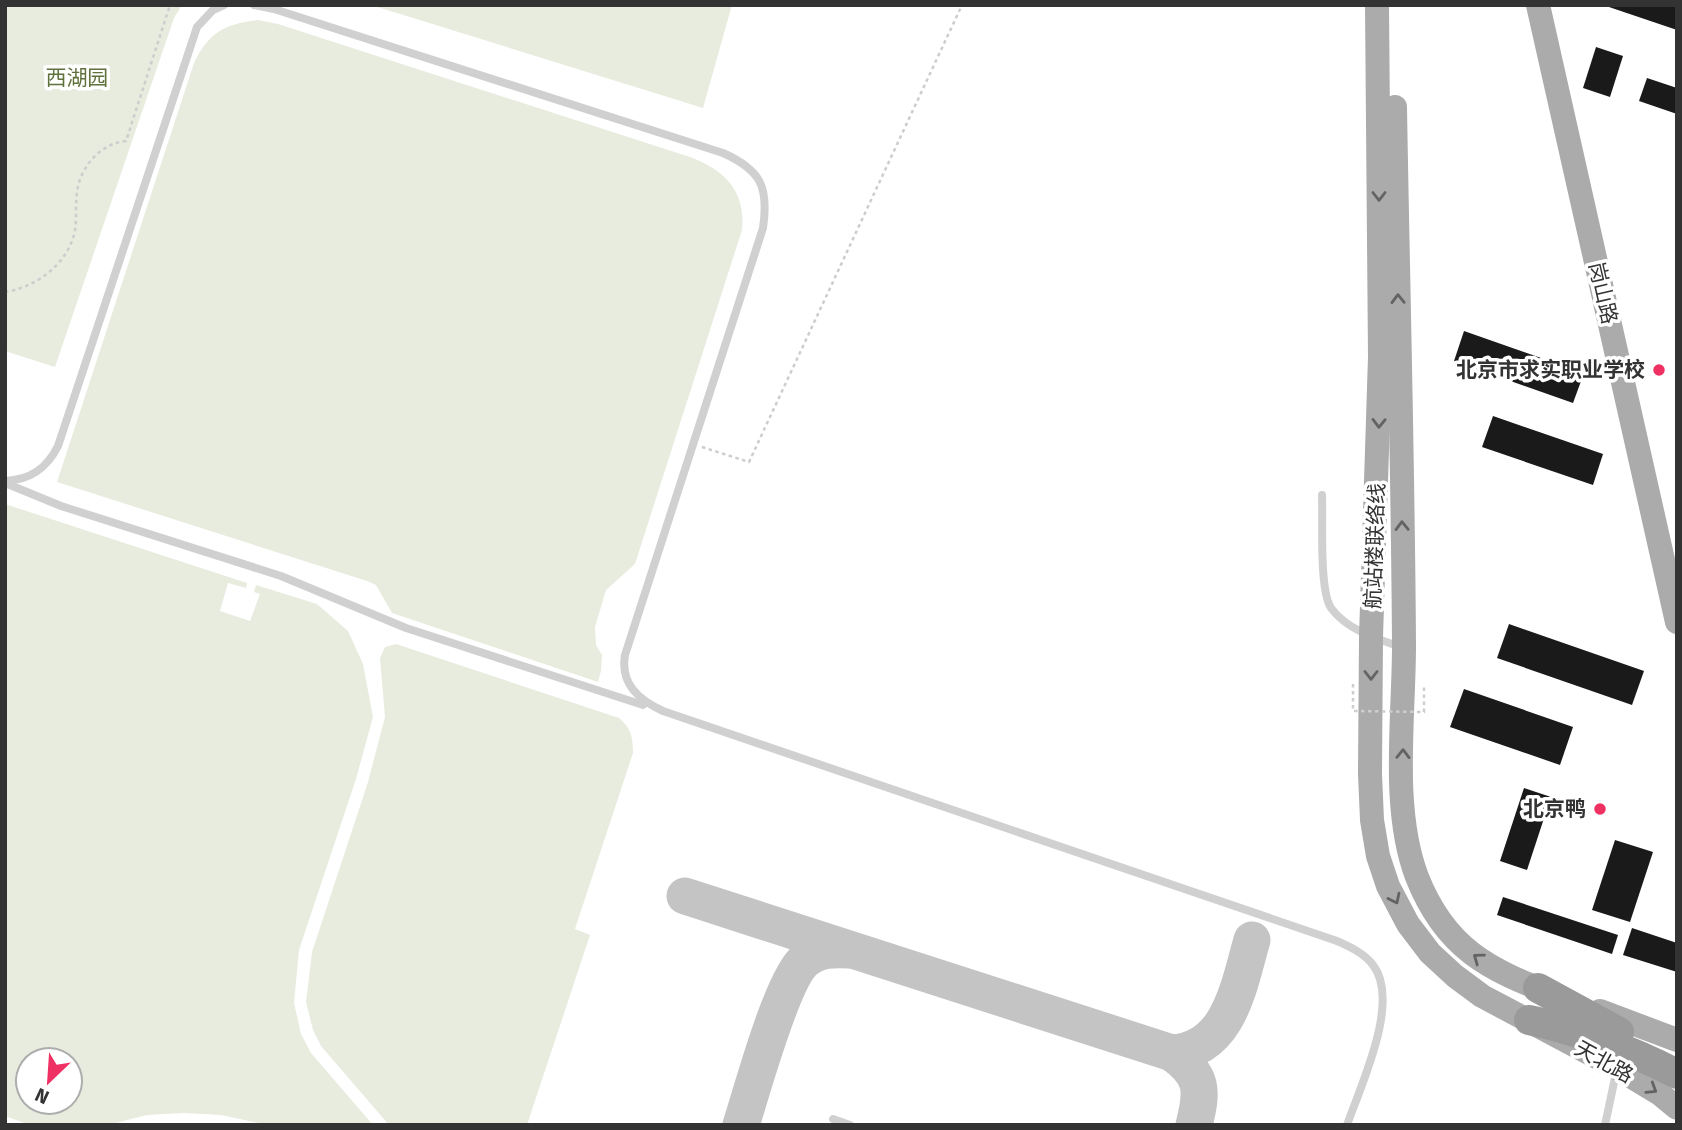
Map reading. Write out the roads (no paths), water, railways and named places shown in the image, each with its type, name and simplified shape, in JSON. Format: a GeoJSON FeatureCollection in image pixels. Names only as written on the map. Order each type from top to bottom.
{"type":"FeatureCollection","features":[{"type":"Feature","properties":{"kind":"highway"},"geometry":{"type":"LineString","coordinates":[[1538,988],[1672,1058]]}},
{"type":"Feature","properties":{"kind":"highway"},"geometry":{"type":"LineString","coordinates":[[1528,1020],[1672,1058]]}},
{"type":"Feature","properties":{"kind":"main road","name":"航站楼联络线"},"geometry":{"type":"LineString","coordinates":[[1377,5],[1380,357],[1371,637],[1370,801],[1378,856],[1388,886],[1408,924],[1442,965],[1482,996],[1528,1020]]}},
{"type":"Feature","properties":{"kind":"main road","name":"航站楼联络线"},"geometry":{"type":"LineString","coordinates":[[1394,5],[1404,648],[1402,799],[1408,850],[1417,876],[1438,916],[1465,948],[1494,970],[1538,988]]}},
{"type":"Feature","properties":{"kind":"main road","name":"岗山路"},"geometry":{"type":"LineString","coordinates":[[1538,5],[1677,622]]}},
{"type":"Feature","properties":{"kind":"main road","name":"天北路"},"geometry":{"type":"LineString","coordinates":[[1528,1020],[1617,1068],[1660,1094],[1677,1108]]}},
{"type":"Feature","properties":{"kind":"lane"},"geometry":{"type":"LineString","coordinates":[[5,482],[41,471],[58,446],[197,27],[213,10],[223,5]]}},
{"type":"Feature","properties":{"kind":"lane"},"geometry":{"type":"LineString","coordinates":[[254,5],[274,9],[723,153],[742,162],[756,175],[765,197],[763,228],[624,661],[626,677],[633,692],[648,704],[663,711]]}},
{"type":"Feature","properties":{"kind":"lane"},"geometry":{"type":"LineString","coordinates":[[5,482],[61,506],[291,579],[406,628],[663,711],[1324,936],[1356,950],[1373,965],[1382,985],[1383,1006],[1378,1034],[1348,1125]]}},
{"type":"Feature","properties":{"kind":"lane"},"geometry":{"type":"LineString","coordinates":[[1322,495],[1326,598],[1343,621],[1371,637],[1404,648]]}},
{"type":"Feature","properties":{"kind":"lane"},"geometry":{"type":"LineString","coordinates":[[1605,1125],[1617,1068]]}},
{"type":"Feature","properties":{"kind":"lane"},"geometry":{"type":"LineString","coordinates":[[832,1119],[850,1125]]}},
{"type":"Feature","properties":{"kind":"place","name":"北京市求实职业学校"},"geometry":{"type":"Point","coordinates":[1659,370]}},
{"type":"Feature","properties":{"kind":"place","name":"北京鸭"},"geometry":{"type":"Point","coordinates":[1600,809]}},
{"type":"Feature","properties":{"kind":"park label","name":"西湖园"},"geometry":{"type":"Point","coordinates":[77,78]}}]}
